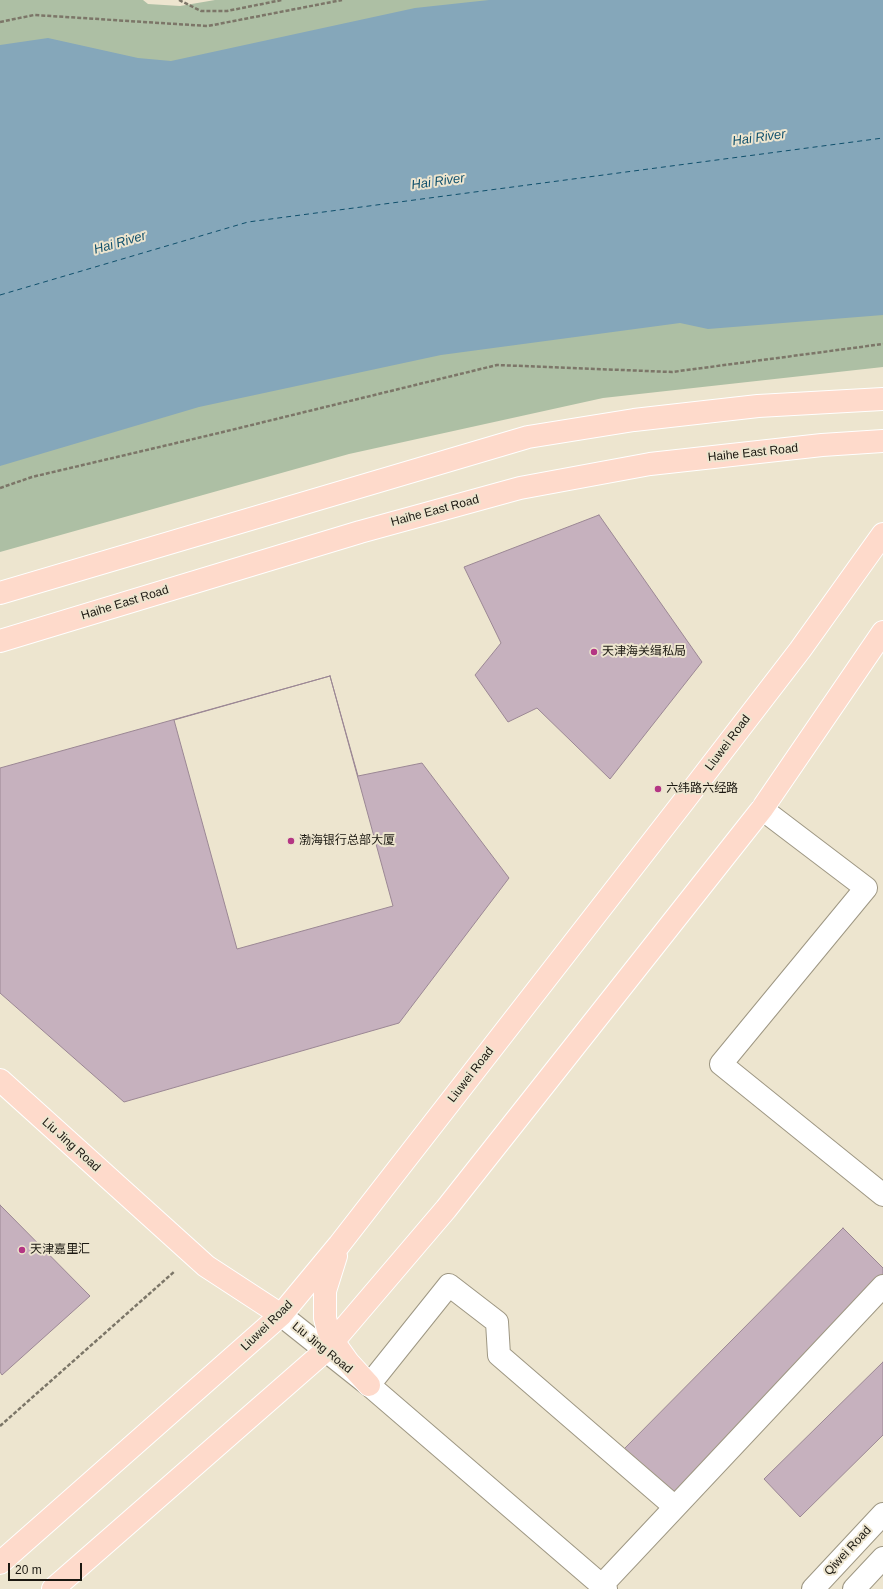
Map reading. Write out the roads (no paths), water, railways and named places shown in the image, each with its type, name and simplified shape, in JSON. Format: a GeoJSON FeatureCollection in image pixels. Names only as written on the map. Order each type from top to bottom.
{"type":"FeatureCollection","features":[{"type":"Feature","properties":{"kind":"main road"},"geometry":{"type":"LineString","coordinates":[[0,593],[528,437],[634,420],[750,407],[883,399]]}},
{"type":"Feature","properties":{"kind":"main road","name":"Haihe East Road"},"geometry":{"type":"LineString","coordinates":[[0,641],[360,532],[520,488],[650,464],[822,445],[883,441]]}},
{"type":"Feature","properties":{"kind":"main road","name":"Liuwei Road"},"geometry":{"type":"LineString","coordinates":[[0,1563],[281,1315],[339,1245],[708,770],[800,650],[883,534]]}},
{"type":"Feature","properties":{"kind":"main road"},"geometry":{"type":"LineString","coordinates":[[53,1589],[329,1346],[446,1209],[762,809],[883,632]]}},
{"type":"Feature","properties":{"kind":"main road","name":"Liu Jing Road"},"geometry":{"type":"LineString","coordinates":[[0,1080],[206,1266],[281,1315]]}},
{"type":"Feature","properties":{"kind":"main road"},"geometry":{"type":"LineString","coordinates":[[329,1346],[328,1330],[325,1318],[325,1291],[339,1245]]}},
{"type":"Feature","properties":{"kind":"street"},"geometry":{"type":"LineString","coordinates":[[762,809],[866,888],[721,1064],[883,1195]]}},
{"type":"Feature","properties":{"kind":"street"},"geometry":{"type":"LineString","coordinates":[[369,1385],[449,1285],[497,1322],[499,1355],[675,1507]]}},
{"type":"Feature","properties":{"kind":"street"},"geometry":{"type":"LineString","coordinates":[[604,1587],[675,1507],[883,1286]]}},
{"type":"Feature","properties":{"kind":"street","name":"Liu Jing Road"},"geometry":{"type":"LineString","coordinates":[[281,1315],[329,1346],[369,1385],[604,1587]]}},
{"type":"Feature","properties":{"kind":"street","name":"Qiwei Road"},"geometry":{"type":"LineString","coordinates":[[813,1589],[883,1514]]}},
{"type":"Feature","properties":{"kind":"street"},"geometry":{"type":"LineString","coordinates":[[854,1589],[883,1558]]}},
{"type":"Feature","properties":{"kind":"water","name":"Hai River"},"geometry":{"type":"Polygon","coordinates":[[[489,0],[883,0],[883,315],[708,329],[680,323],[441,355],[199,407],[0,466],[0,45],[48,38],[138,58],[171,61],[415,8],[489,0]]]}},
{"type":"Feature","properties":{"kind":"place","name":"天津海关缉私局"},"geometry":{"type":"Point","coordinates":[594,652]}},
{"type":"Feature","properties":{"kind":"place","name":"六纬路六经路"},"geometry":{"type":"Point","coordinates":[658,789]}},
{"type":"Feature","properties":{"kind":"place","name":"渤海银行总部大厦"},"geometry":{"type":"Point","coordinates":[291,841]}},
{"type":"Feature","properties":{"kind":"place","name":"天津嘉里汇"},"geometry":{"type":"Point","coordinates":[22,1250]}}]}
